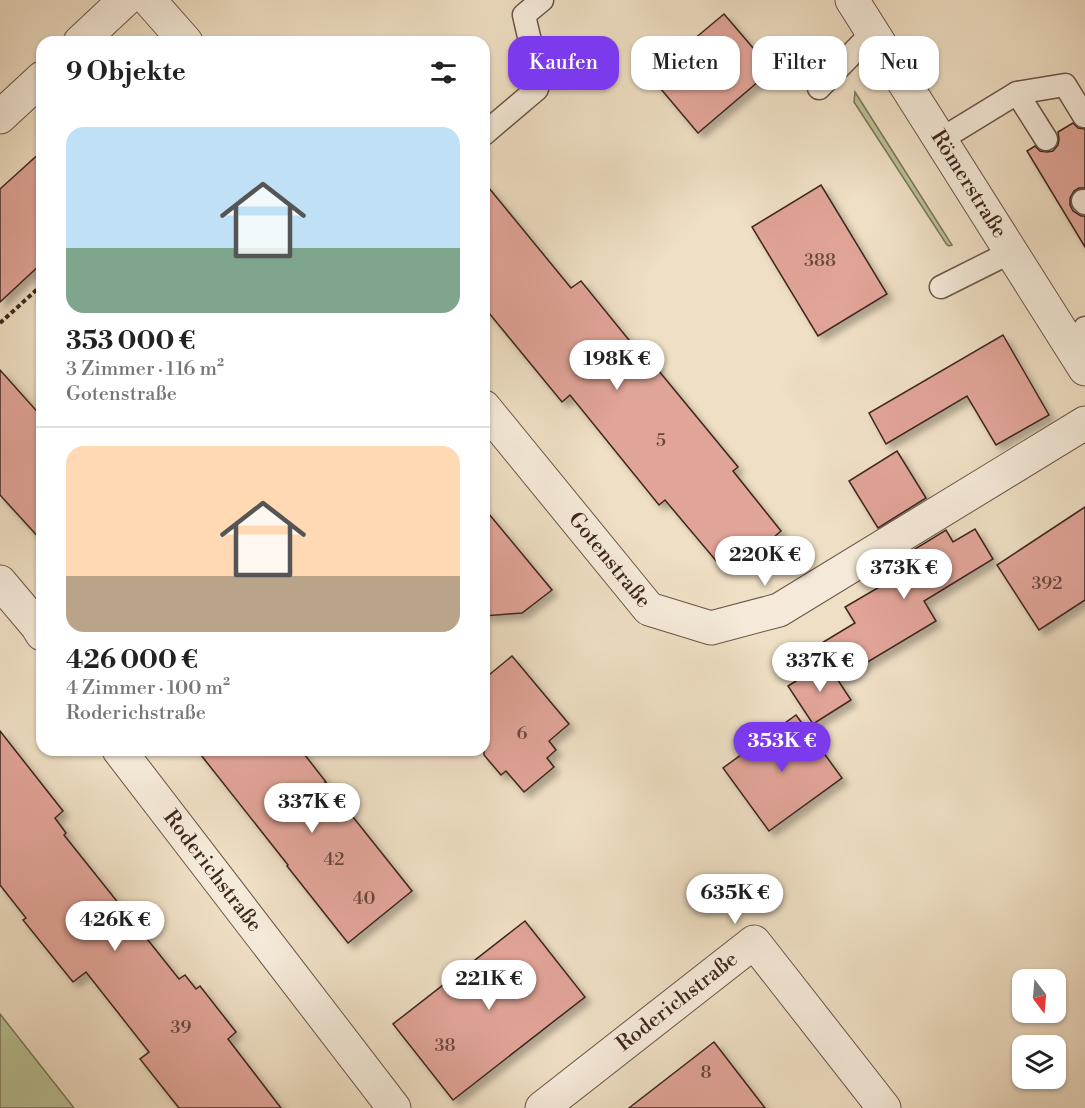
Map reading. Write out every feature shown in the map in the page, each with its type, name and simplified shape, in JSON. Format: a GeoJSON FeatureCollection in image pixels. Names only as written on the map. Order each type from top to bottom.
{"type":"FeatureCollection","features":[{"type":"Feature","properties":{"kind":"street"},"geometry":{"type":"LineString","coordinates":[[86,36],[125,0]]}},
{"type":"Feature","properties":{"kind":"street"},"geometry":{"type":"LineString","coordinates":[[149,0],[181,36]]}},
{"type":"Feature","properties":{"kind":"street","name":"Römerstraße"},"geometry":{"type":"LineString","coordinates":[[852,0],[1011,252],[1083,352]]}},
{"type":"Feature","properties":{"kind":"street"},"geometry":{"type":"LineString","coordinates":[[0,117],[36,84]]}},
{"type":"Feature","properties":{"kind":"street","name":"Gotenstraße"},"geometry":{"type":"LineString","coordinates":[[490,414],[649,609],[711,628],[779,610],[1085,423]]}},
{"type":"Feature","properties":{"kind":"street"},"geometry":{"type":"LineString","coordinates":[[0,582],[36,625]]}},
{"type":"Feature","properties":{"kind":"street","name":"Roderichstraße"},"geometry":{"type":"LineString","coordinates":[[124,756],[394,1108]]}},
{"type":"Feature","properties":{"kind":"street","name":"Roderichstraße"},"geometry":{"type":"LineString","coordinates":[[548,1106],[754,942],[884,1108]]}},
{"type":"Feature","properties":{"kind":"lane"},"geometry":{"type":"LineString","coordinates":[[490,129],[537,89],[540,71],[524,15],[542,0]]}},
{"type":"Feature","properties":{"kind":"lane"},"geometry":{"type":"LineString","coordinates":[[847,59],[872,33]]}},
{"type":"Feature","properties":{"kind":"lane"},"geometry":{"type":"LineString","coordinates":[[940,140],[1017,93],[1065,86],[1084,116]]}},
{"type":"Feature","properties":{"kind":"lane"},"geometry":{"type":"LineString","coordinates":[[1017,93],[1046,140]]}},
{"type":"Feature","properties":{"kind":"lane"},"geometry":{"type":"LineString","coordinates":[[941,287],[1011,252]]}},
{"type":"Feature","properties":{"kind":"path"},"geometry":{"type":"LineString","coordinates":[[0,323],[36,290]]}},
{"type":"Feature","properties":{"kind":"green space"},"geometry":{"type":"Polygon","coordinates":[[[855,92],[952,245],[947,245],[854,102],[855,92]]]}},
{"type":"Feature","properties":{"kind":"green space"},"geometry":{"type":"Polygon","coordinates":[[[0,1014],[74,1108],[0,1108],[0,1014]]]}},
{"type":"Feature","properties":{"kind":"building"},"geometry":{"type":"Polygon","coordinates":[[[724,14],[752,47],[752,87],[698,133],[662,90],[740,90],[740,36],[698,36],[724,14]]]}},
{"type":"Feature","properties":{"kind":"building"},"geometry":{"type":"Polygon","coordinates":[[[1073,123],[1078,128],[1085,129],[1085,188],[1074,191],[1070,198],[1070,205],[1073,211],[1085,216],[1085,247],[1027,151],[1035,146],[1040,151],[1053,151],[1058,145],[1058,132],[1073,123]]]}},
{"type":"Feature","properties":{"kind":"building"},"geometry":{"type":"Polygon","coordinates":[[[36,156],[36,269],[0,302],[0,189],[36,156]]]}},
{"type":"Feature","properties":{"kind":"building"},"geometry":{"type":"Polygon","coordinates":[[[821,185],[887,294],[818,336],[752,227],[821,185]]]}},
{"type":"Feature","properties":{"kind":"building"},"geometry":{"type":"Polygon","coordinates":[[[490,189],[571,288],[581,281],[646,361],[649,359],[738,467],[733,471],[781,531],[752,556],[747,550],[723,569],[665,500],[659,505],[570,395],[562,402],[490,314],[490,189]]]}},
{"type":"Feature","properties":{"kind":"building"},"geometry":{"type":"Polygon","coordinates":[[[1003,335],[1049,415],[996,445],[967,396],[886,444],[869,413],[1003,335]]]}},
{"type":"Feature","properties":{"kind":"building"},"geometry":{"type":"Polygon","coordinates":[[[0,370],[36,410],[36,534],[0,495],[0,370]]]}},
{"type":"Feature","properties":{"kind":"building"},"geometry":{"type":"Polygon","coordinates":[[[897,451],[926,498],[878,528],[849,481],[897,451]]]}},
{"type":"Feature","properties":{"kind":"building"},"geometry":{"type":"Polygon","coordinates":[[[1085,507],[1085,600],[1039,630],[997,565],[1085,507]]]}},
{"type":"Feature","properties":{"kind":"building"},"geometry":{"type":"Polygon","coordinates":[[[490,515],[552,590],[522,613],[490,616],[490,515]]]}},
{"type":"Feature","properties":{"kind":"building"},"geometry":{"type":"Polygon","coordinates":[[[975,529],[993,559],[924,601],[936,621],[841,678],[820,644],[855,623],[845,607],[905,572],[897,560],[946,530],[953,542],[975,529]]]}},
{"type":"Feature","properties":{"kind":"building"},"geometry":{"type":"Polygon","coordinates":[[[512,656],[569,724],[549,741],[556,750],[547,758],[554,767],[524,792],[506,771],[501,775],[485,756],[490,756],[490,674],[512,656]]]}},
{"type":"Feature","properties":{"kind":"building"},"geometry":{"type":"Polygon","coordinates":[[[826,662],[851,700],[813,724],[788,686],[826,662]]]}},
{"type":"Feature","properties":{"kind":"building"},"geometry":{"type":"Polygon","coordinates":[[[796,715],[842,778],[769,831],[723,768],[796,715]]]}},
{"type":"Feature","properties":{"kind":"building"},"geometry":{"type":"Polygon","coordinates":[[[0,731],[63,811],[55,818],[66,833],[64,835],[179,979],[185,975],[196,989],[200,986],[236,1032],[228,1039],[281,1108],[179,1108],[140,1059],[149,1052],[86,972],[73,982],[23,920],[26,918],[0,885],[0,731]]]}},
{"type":"Feature","properties":{"kind":"building"},"geometry":{"type":"Polygon","coordinates":[[[202,756],[306,756],[412,891],[348,943],[202,756]]]}},
{"type":"Feature","properties":{"kind":"building"},"geometry":{"type":"Polygon","coordinates":[[[525,921],[585,997],[453,1100],[393,1024],[525,921]]]}},
{"type":"Feature","properties":{"kind":"building"},"geometry":{"type":"Polygon","coordinates":[[[714,1042],[765,1108],[629,1108],[714,1042]]]}}]}
